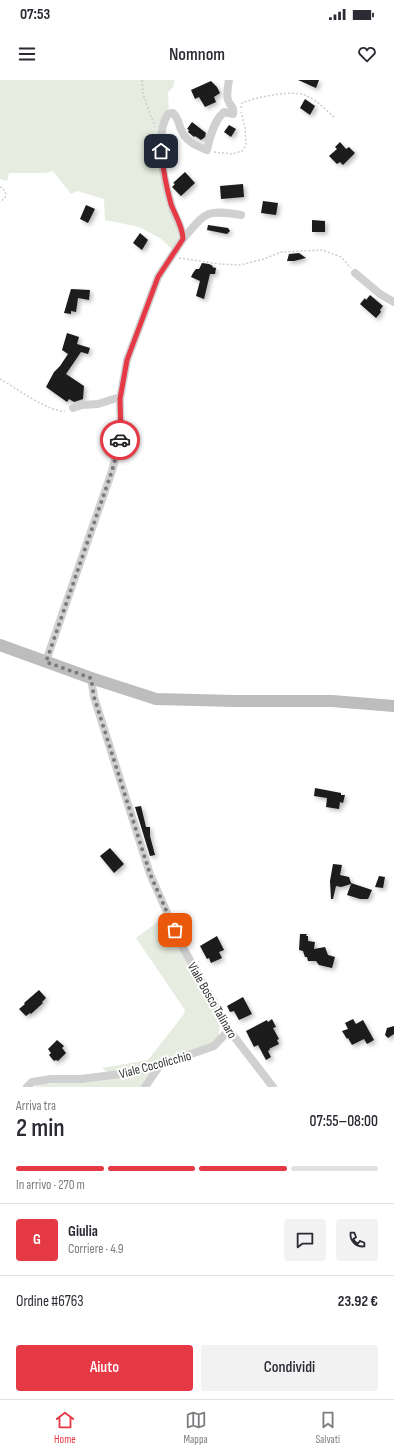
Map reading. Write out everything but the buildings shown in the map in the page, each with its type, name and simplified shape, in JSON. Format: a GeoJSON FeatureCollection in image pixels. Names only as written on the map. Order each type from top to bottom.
{"type":"FeatureCollection","features":[{"type":"Feature","properties":{"kind":"main road"},"geometry":{"type":"LineString","coordinates":[[0,645],[91,678],[156,699],[332,701],[394,706]]}},
{"type":"Feature","properties":{"kind":"street"},"geometry":{"type":"LineString","coordinates":[[183,239],[183,234],[168,194],[160,142],[166,117],[168,114],[173,113],[178,117],[181,129],[186,138],[192,144],[207,150],[210,134],[221,114],[224,112],[232,114],[234,110],[228,98],[229,80]]}},
{"type":"Feature","properties":{"kind":"street"},"geometry":{"type":"LineString","coordinates":[[46,662],[112,471],[121,436],[120,397],[127,360],[158,277],[183,239],[201,218],[210,213],[221,212],[241,215]]}},
{"type":"Feature","properties":{"kind":"street"},"geometry":{"type":"LineString","coordinates":[[355,273],[380,294],[394,302]]}},
{"type":"Feature","properties":{"kind":"street"},"geometry":{"type":"LineString","coordinates":[[73,408],[82,405],[98,404],[120,397]]}},
{"type":"Feature","properties":{"kind":"street","name":"Viale Bosco Talinaro"},"geometry":{"type":"LineString","coordinates":[[91,678],[94,697],[150,874],[181,944],[229,1030],[272,1087]]}},
{"type":"Feature","properties":{"kind":"street","name":"Viale Cocolicchio"},"geometry":{"type":"LineString","coordinates":[[27,1087],[32,1082],[51,1079],[80,1079],[120,1074],[160,1065],[214,1046],[229,1030]]}},
{"type":"Feature","properties":{"kind":"street"},"geometry":{"type":"LineString","coordinates":[[145,1087],[160,1065]]}},
{"type":"Feature","properties":{"kind":"path"},"geometry":{"type":"LineString","coordinates":[[142,80],[143,94],[160,142]]}},
{"type":"Feature","properties":{"kind":"path"},"geometry":{"type":"LineString","coordinates":[[207,150],[232,154],[242,151],[246,145],[245,128],[241,111],[242,102],[258,97],[282,94],[304,95],[314,100],[335,118]]}},
{"type":"Feature","properties":{"kind":"path"},"geometry":{"type":"LineString","coordinates":[[0,188],[3,188],[6,194],[5,198],[0,202]]}},
{"type":"Feature","properties":{"kind":"path"},"geometry":{"type":"LineString","coordinates":[[172,256],[220,264],[240,265],[264,259],[281,252],[322,250],[341,257],[355,273]]}},
{"type":"Feature","properties":{"kind":"path"},"geometry":{"type":"LineString","coordinates":[[0,379],[22,393],[59,411],[73,408]]}},
{"type":"Feature","properties":{"kind":"shaded area"},"geometry":{"type":"Polygon","coordinates":[[[0,80],[174,80],[173,87],[168,92],[169,112],[158,136],[157,153],[179,233],[174,251],[160,238],[139,227],[105,220],[104,199],[77,191],[71,194],[53,171],[46,173],[9,173],[7,181],[0,179],[0,80]]]}},
{"type":"Feature","properties":{"kind":"shaded area"},"geometry":{"type":"Polygon","coordinates":[[[164,917],[220,1022],[218,1036],[216,1040],[209,1045],[197,1050],[166,1060],[109,1073],[102,1068],[148,1060],[184,1014],[185,1010],[136,938],[164,917]]]}},
{"type":"Feature","properties":{"kind":"shaded area"},"geometry":{"type":"Polygon","coordinates":[[[154,1070],[142,1087],[34,1087],[43,1084],[101,1080],[154,1070]]]}},
{"type":"Feature","properties":{"kind":"way so far"},"geometry":{"type":"LineString","coordinates":[[120,440],[112,471],[46,662],[91,678],[94,697],[150,874],[175,930]]}},
{"type":"Feature","properties":{"kind":"route"},"geometry":{"type":"LineString","coordinates":[[120,440],[120,399],[127,360],[158,277],[183,239],[183,234],[168,194],[161,151]]}}]}
